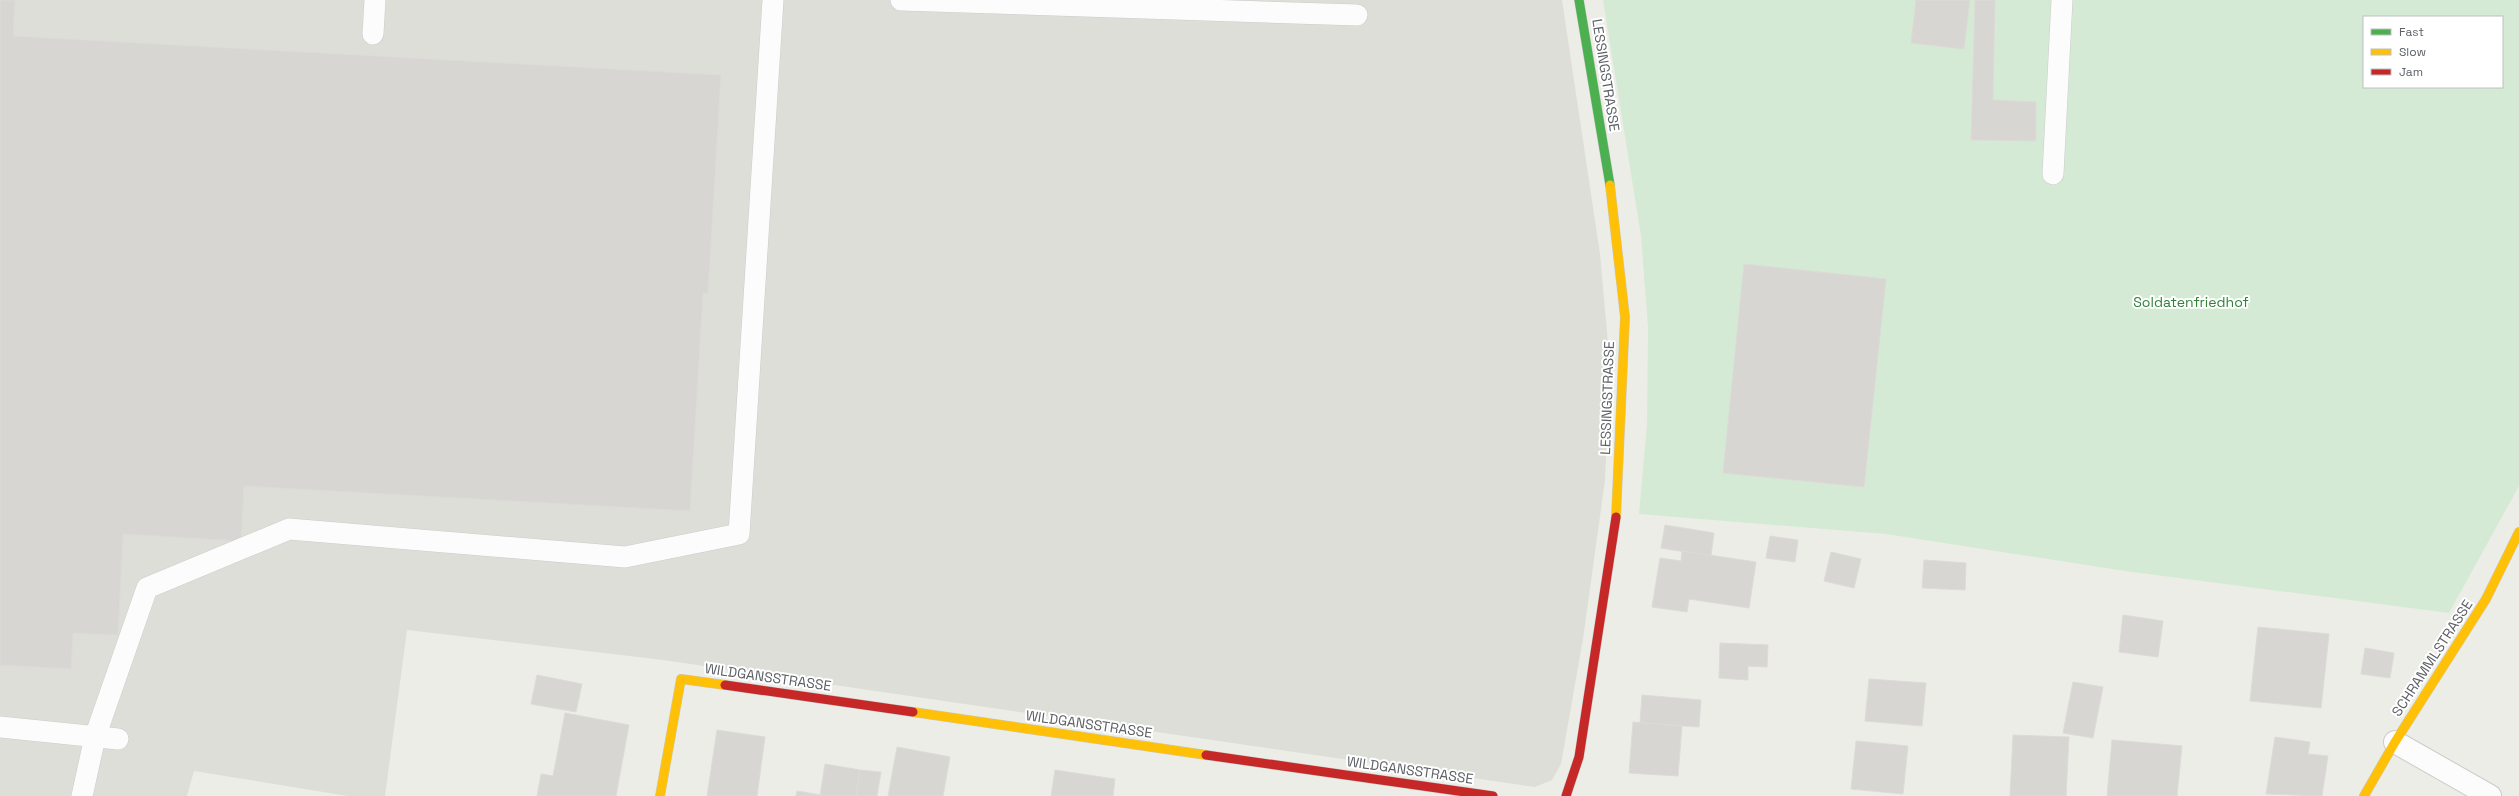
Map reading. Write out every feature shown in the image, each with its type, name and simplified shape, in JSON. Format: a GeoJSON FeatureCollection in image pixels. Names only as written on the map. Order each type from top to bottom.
{"type":"FeatureCollection","features":[{"type":"Feature","properties":{"kind":"street","name":"LESSINGSTRASSE"},"geometry":{"type":"LineString","coordinates":[[1566,796],[1579,757],[1617,509],[1625,317],[1613,206],[1579,0]]}},
{"type":"Feature","properties":{"kind":"street","name":"SCHRAMMLSTRASSE"},"geometry":{"type":"LineString","coordinates":[[2364,796],[2395,742],[2486,599],[2519,532]]}},
{"type":"Feature","properties":{"kind":"street","name":"WILDGANSSTRASSE"},"geometry":{"type":"LineString","coordinates":[[660,796],[681,679],[1493,796]]}},
{"type":"Feature","properties":{"kind":"street"},"geometry":{"type":"LineString","coordinates":[[2395,742],[2490,796]]}},
{"type":"Feature","properties":{"kind":"lane"},"geometry":{"type":"LineString","coordinates":[[373,34],[375,0]]}},
{"type":"Feature","properties":{"kind":"lane"},"geometry":{"type":"LineString","coordinates":[[82,796],[94,737],[147,588],[289,529],[625,557],[739,534],[773,0]]}},
{"type":"Feature","properties":{"kind":"lane"},"geometry":{"type":"LineString","coordinates":[[901,0],[1357,15]]}},
{"type":"Feature","properties":{"kind":"lane"},"geometry":{"type":"LineString","coordinates":[[2054,174],[2062,0]]}},
{"type":"Feature","properties":{"kind":"lane"},"geometry":{"type":"LineString","coordinates":[[0,727],[118,739]]}},
{"type":"Feature","properties":{"kind":"shaded area"},"geometry":{"type":"Polygon","coordinates":[[[0,0],[1562,0],[1600,254],[1610,365],[1605,480],[1583,639],[1561,764],[1552,780],[1535,787],[663,660],[407,630],[385,796],[348,796],[194,771],[187,796],[0,796],[0,0]]]}},
{"type":"Feature","properties":{"kind":"green space","name":"Soldatenfriedhof"},"geometry":{"type":"Polygon","coordinates":[[[1603,0],[2519,0],[2519,486],[2449,613],[2125,571],[1886,534],[1639,514],[1647,423],[1648,328],[1641,236],[1603,0]]]}},
{"type":"Feature","properties":{"kind":"building"},"geometry":{"type":"Polygon","coordinates":[[[0,0],[15,0],[13,36],[721,75],[708,293],[703,293],[690,511],[244,486],[241,541],[123,534],[118,635],[73,633],[71,669],[0,665],[0,0]]]}},
{"type":"Feature","properties":{"kind":"building"},"geometry":{"type":"Polygon","coordinates":[[[1916,0],[1970,0],[1964,49],[1911,43],[1916,0]]]}},
{"type":"Feature","properties":{"kind":"building"},"geometry":{"type":"Polygon","coordinates":[[[1975,0],[1995,0],[1993,100],[2036,102],[2036,141],[1971,140],[1975,0]]]}},
{"type":"Feature","properties":{"kind":"building"},"geometry":{"type":"Polygon","coordinates":[[[1744,264],[1886,279],[1864,487],[1723,473],[1744,264]]]}},
{"type":"Feature","properties":{"kind":"building"},"geometry":{"type":"Polygon","coordinates":[[[1665,525],[1714,533],[1711,556],[1661,548],[1665,525]]]}},
{"type":"Feature","properties":{"kind":"building"},"geometry":{"type":"Polygon","coordinates":[[[1770,536],[1798,540],[1795,562],[1766,558],[1770,536]]]}},
{"type":"Feature","properties":{"kind":"building"},"geometry":{"type":"Polygon","coordinates":[[[1682,551],[1756,562],[1749,608],[1689,599],[1687,612],[1652,607],[1660,558],[1681,561],[1682,551]]]}},
{"type":"Feature","properties":{"kind":"building"},"geometry":{"type":"Polygon","coordinates":[[[1831,552],[1861,559],[1854,588],[1824,581],[1831,552]]]}},
{"type":"Feature","properties":{"kind":"building"},"geometry":{"type":"Polygon","coordinates":[[[1924,560],[1966,563],[1965,590],[1922,588],[1924,560]]]}},
{"type":"Feature","properties":{"kind":"building"},"geometry":{"type":"Polygon","coordinates":[[[2123,615],[2163,621],[2158,657],[2119,652],[2123,615]]]}},
{"type":"Feature","properties":{"kind":"building"},"geometry":{"type":"Polygon","coordinates":[[[2258,627],[2329,634],[2321,708],[2250,701],[2258,627]]]}},
{"type":"Feature","properties":{"kind":"building"},"geometry":{"type":"Polygon","coordinates":[[[1720,643],[1768,645],[1767,667],[1748,666],[1748,680],[1719,678],[1720,643]]]}},
{"type":"Feature","properties":{"kind":"building"},"geometry":{"type":"Polygon","coordinates":[[[2365,648],[2394,653],[2390,678],[2361,674],[2365,648]]]}},
{"type":"Feature","properties":{"kind":"building"},"geometry":{"type":"Polygon","coordinates":[[[537,675],[582,684],[576,712],[531,704],[537,675]]]}},
{"type":"Feature","properties":{"kind":"building"},"geometry":{"type":"Polygon","coordinates":[[[1869,679],[1926,683],[1922,726],[1865,721],[1869,679]]]}},
{"type":"Feature","properties":{"kind":"building"},"geometry":{"type":"Polygon","coordinates":[[[2073,682],[2103,687],[2093,738],[2063,733],[2073,682]]]}},
{"type":"Feature","properties":{"kind":"building"},"geometry":{"type":"Polygon","coordinates":[[[1642,695],[1701,700],[1699,727],[1640,723],[1642,695]]]}},
{"type":"Feature","properties":{"kind":"building"},"geometry":{"type":"Polygon","coordinates":[[[565,713],[629,725],[616,796],[537,796],[541,774],[553,776],[565,713]]]}},
{"type":"Feature","properties":{"kind":"building"},"geometry":{"type":"Polygon","coordinates":[[[1633,722],[1682,726],[1678,776],[1629,773],[1633,722]]]}},
{"type":"Feature","properties":{"kind":"building"},"geometry":{"type":"Polygon","coordinates":[[[717,730],[765,737],[757,796],[707,796],[717,730]]]}},
{"type":"Feature","properties":{"kind":"building"},"geometry":{"type":"Polygon","coordinates":[[[2013,735],[2069,737],[2066,796],[2010,796],[2013,735]]]}},
{"type":"Feature","properties":{"kind":"building"},"geometry":{"type":"Polygon","coordinates":[[[2275,737],[2310,742],[2308,754],[2328,756],[2322,796],[2266,794],[2275,737]]]}},
{"type":"Feature","properties":{"kind":"building"},"geometry":{"type":"Polygon","coordinates":[[[2112,740],[2182,746],[2177,796],[2107,796],[2112,740]]]}},
{"type":"Feature","properties":{"kind":"building"},"geometry":{"type":"Polygon","coordinates":[[[1856,741],[1908,746],[1903,794],[1851,789],[1856,741]]]}},
{"type":"Feature","properties":{"kind":"building"},"geometry":{"type":"Polygon","coordinates":[[[897,747],[950,757],[943,796],[888,796],[897,747]]]}},
{"type":"Feature","properties":{"kind":"building"},"geometry":{"type":"Polygon","coordinates":[[[825,764],[860,770],[856,796],[820,796],[825,764]]]}},
{"type":"Feature","properties":{"kind":"building"},"geometry":{"type":"Polygon","coordinates":[[[860,770],[881,772],[877,796],[856,796],[860,770]]]}},
{"type":"Feature","properties":{"kind":"building"},"geometry":{"type":"Polygon","coordinates":[[[1055,770],[1115,779],[1113,796],[1051,796],[1055,770]]]}},
{"type":"Feature","properties":{"kind":"building"},"geometry":{"type":"Polygon","coordinates":[[[797,791],[821,795],[796,796],[797,791]]]}},
{"type":"Feature","properties":{"kind":"traffic: fast"},"geometry":{"type":"LineString","coordinates":[[1579,0],[1610,185]]}},
{"type":"Feature","properties":{"kind":"traffic: slow"},"geometry":{"type":"LineString","coordinates":[[1610,185],[1625,317],[1616,517]]}},
{"type":"Feature","properties":{"kind":"traffic: slow"},"geometry":{"type":"LineString","coordinates":[[2364,796],[2395,742],[2486,599],[2519,532]]}},
{"type":"Feature","properties":{"kind":"traffic: slow"},"geometry":{"type":"LineString","coordinates":[[660,796],[681,679],[725,685]]}},
{"type":"Feature","properties":{"kind":"traffic: slow"},"geometry":{"type":"LineString","coordinates":[[913,712],[1206,755]]}},
{"type":"Feature","properties":{"kind":"traffic: jam"},"geometry":{"type":"LineString","coordinates":[[1566,796],[1579,757],[1616,517]]}},
{"type":"Feature","properties":{"kind":"traffic: jam"},"geometry":{"type":"LineString","coordinates":[[725,685],[913,712]]}},
{"type":"Feature","properties":{"kind":"traffic: jam"},"geometry":{"type":"LineString","coordinates":[[1206,755],[1493,796]]}}]}
